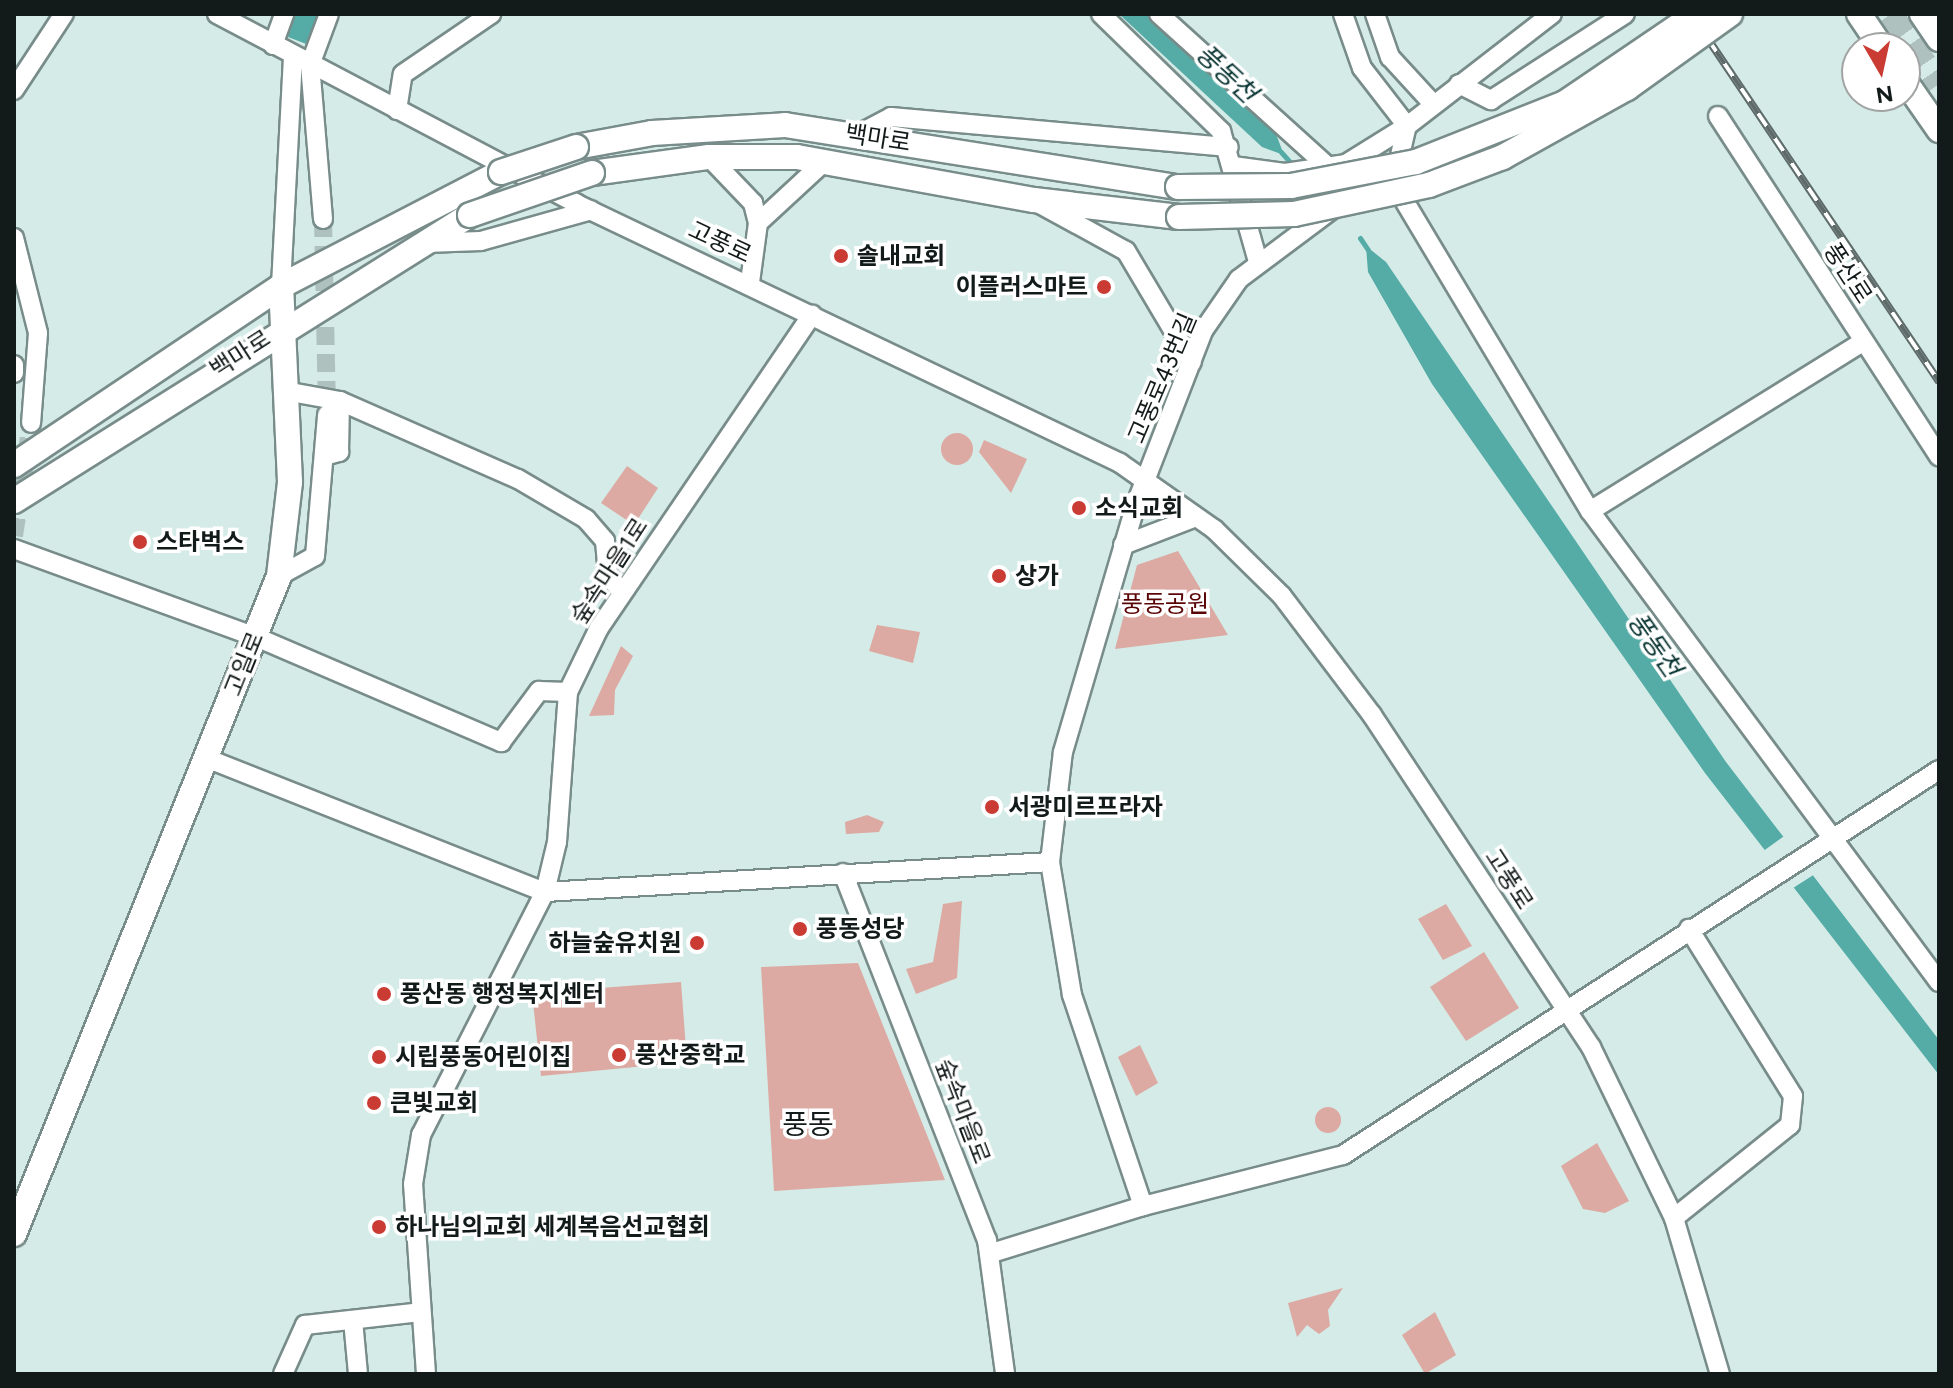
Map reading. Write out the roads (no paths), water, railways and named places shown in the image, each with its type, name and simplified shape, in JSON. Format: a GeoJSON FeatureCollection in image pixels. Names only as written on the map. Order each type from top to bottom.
{"type":"FeatureCollection","features":[{"type":"Feature","properties":{"kind":"main road","name":"백마로"},"geometry":{"type":"LineString","coordinates":[[16,457],[281,286],[453,190],[576,147],[741,125],[859,134],[1178,187],[1291,186],[1416,162],[1565,103],[1696,14]]}},
{"type":"Feature","properties":{"kind":"main road","name":"백마로"},"geometry":{"type":"LineString","coordinates":[[14,501],[416,243],[470,215],[592,173],[709,157],[826,160],[1034,200],[1179,217],[1294,214],[1429,185],[1503,157],[1627,88],[1730,14]]}},
{"type":"Feature","properties":{"kind":"main road"},"geometry":{"type":"LineString","coordinates":[[1859,14],[1871,32]]}},
{"type":"Feature","properties":{"kind":"main road"},"geometry":{"type":"LineString","coordinates":[[1922,14],[1939,39]]}},
{"type":"Feature","properties":{"kind":"main road"},"geometry":{"type":"LineString","coordinates":[[1921,104],[1939,130]]}},
{"type":"Feature","properties":{"kind":"main road","name":"고일로"},"geometry":{"type":"LineString","coordinates":[[14,1234],[279,576],[290,482],[281,286]]}},
{"type":"Feature","properties":{"kind":"street"},"geometry":{"type":"LineString","coordinates":[[14,90],[64,14]]}},
{"type":"Feature","properties":{"kind":"street"},"geometry":{"type":"LineString","coordinates":[[217,14],[273,45],[284,14]]}},
{"type":"Feature","properties":{"kind":"street"},"geometry":{"type":"LineString","coordinates":[[323,219],[301,62],[329,14]]}},
{"type":"Feature","properties":{"kind":"street"},"geometry":{"type":"LineString","coordinates":[[397,110],[403,74],[491,14]]}},
{"type":"Feature","properties":{"kind":"street"},"geometry":{"type":"LineString","coordinates":[[1101,14],[1221,131],[1229,147],[1258,262]]}},
{"type":"Feature","properties":{"kind":"street"},"geometry":{"type":"LineString","coordinates":[[1159,14],[1328,167],[1346,200]]}},
{"type":"Feature","properties":{"kind":"street"},"geometry":{"type":"LineString","coordinates":[[1343,14],[1362,68],[1407,126]]}},
{"type":"Feature","properties":{"kind":"street"},"geometry":{"type":"LineString","coordinates":[[1375,14],[1390,57],[1433,104]]}},
{"type":"Feature","properties":{"kind":"street"},"geometry":{"type":"LineString","coordinates":[[1233,166],[1285,173],[1328,167],[1382,148],[1433,104],[1552,14]]}},
{"type":"Feature","properties":{"kind":"street"},"geometry":{"type":"LineString","coordinates":[[1459,84],[1491,100],[1625,14]]}},
{"type":"Feature","properties":{"kind":"street","name":"고풍로"},"geometry":{"type":"LineString","coordinates":[[273,45],[591,210],[750,282],[1120,463],[1196,517],[1282,596],[1362,703],[1566,1006],[1674,1218],[1720,1374]]}},
{"type":"Feature","properties":{"kind":"street","name":"고일로"},"geometry":{"type":"LineString","coordinates":[[281,286],[301,62]]}},
{"type":"Feature","properties":{"kind":"street","name":"풍산로"},"geometry":{"type":"LineString","coordinates":[[1718,116],[1939,456]]}},
{"type":"Feature","properties":{"kind":"street"},"geometry":{"type":"LineString","coordinates":[[859,134],[891,117],[1229,147]]}},
{"type":"Feature","properties":{"kind":"street"},"geometry":{"type":"LineString","coordinates":[[1407,126],[1398,164],[1385,175],[1385,192],[1405,202],[1590,511],[1939,982]]}},
{"type":"Feature","properties":{"kind":"street"},"geometry":{"type":"LineString","coordinates":[[709,157],[743,184],[758,223],[750,282]]}},
{"type":"Feature","properties":{"kind":"street"},"geometry":{"type":"LineString","coordinates":[[758,223],[826,160]]}},
{"type":"Feature","properties":{"kind":"street"},"geometry":{"type":"LineString","coordinates":[[1398,164],[1412,167],[1421,183],[1405,202]]}},
{"type":"Feature","properties":{"kind":"street","name":"고풍로43번길"},"geometry":{"type":"LineString","coordinates":[[1147,483],[1203,331],[1258,262],[1346,200],[1385,192]]}},
{"type":"Feature","properties":{"kind":"street"},"geometry":{"type":"LineString","coordinates":[[1034,200],[1126,251],[1192,362]]}},
{"type":"Feature","properties":{"kind":"street"},"geometry":{"type":"LineString","coordinates":[[416,243],[481,241],[591,210]]}},
{"type":"Feature","properties":{"kind":"street"},"geometry":{"type":"LineString","coordinates":[[14,238],[38,333],[31,423]]}},
{"type":"Feature","properties":{"kind":"street","name":"숲속마을1로"},"geometry":{"type":"LineString","coordinates":[[426,1374],[413,1184],[421,1135],[545,892],[557,842],[568,692],[622,592],[812,315]]}},
{"type":"Feature","properties":{"kind":"street"},"geometry":{"type":"LineString","coordinates":[[1590,511],[1863,342]]}},
{"type":"Feature","properties":{"kind":"street"},"geometry":{"type":"LineString","coordinates":[[14,365],[14,373]]}},
{"type":"Feature","properties":{"kind":"street"},"geometry":{"type":"LineString","coordinates":[[285,391],[340,401],[518,479],[586,519],[605,541],[608,575],[622,592]]}},
{"type":"Feature","properties":{"kind":"street"},"geometry":{"type":"LineString","coordinates":[[324,456],[339,452],[340,401]]}},
{"type":"Feature","properties":{"kind":"street"},"geometry":{"type":"LineString","coordinates":[[279,576],[315,556],[327,415]]}},
{"type":"Feature","properties":{"kind":"street"},"geometry":{"type":"LineString","coordinates":[[1143,1206],[1078,1018],[1050,862],[1063,752],[1123,545],[1147,483]]}},
{"type":"Feature","properties":{"kind":"street"},"geometry":{"type":"LineString","coordinates":[[1123,545],[1196,517]]}},
{"type":"Feature","properties":{"kind":"street"},"geometry":{"type":"LineString","coordinates":[[14,549],[256,637],[501,742],[539,691],[568,692]]}},
{"type":"Feature","properties":{"kind":"street"},"geometry":{"type":"LineString","coordinates":[[206,758],[545,892],[1050,862]]}},
{"type":"Feature","properties":{"kind":"street"},"geometry":{"type":"LineString","coordinates":[[992,1253],[1143,1206],[1343,1155],[1566,1006],[1939,770]]}},
{"type":"Feature","properties":{"kind":"street","name":"숲속마을로"},"geometry":{"type":"LineString","coordinates":[[843,873],[992,1253],[1005,1374]]}},
{"type":"Feature","properties":{"kind":"street"},"geometry":{"type":"LineString","coordinates":[[1674,1218],[1790,1125],[1793,1096],[1689,929]]}},
{"type":"Feature","properties":{"kind":"street"},"geometry":{"type":"LineString","coordinates":[[283,1374],[305,1325],[420,1312]]}},
{"type":"Feature","properties":{"kind":"street"},"geometry":{"type":"LineString","coordinates":[[353,1320],[358,1374]]}},
{"type":"Feature","properties":{"kind":"water"},"geometry":{"type":"Polygon","coordinates":[[[290,14],[325,14],[314,47],[288,37],[290,14]]]}},
{"type":"Feature","properties":{"kind":"water"},"geometry":{"type":"Polygon","coordinates":[[[1119,14],[1146,14],[1276,134],[1284,155],[1262,147],[1119,14]]]}},
{"type":"Feature","properties":{"kind":"water"},"geometry":{"type":"Polygon","coordinates":[[[1366,246],[1386,262],[1726,762],[1939,1040],[1939,1075],[1705,773],[1432,384],[1368,272],[1366,246]]]}},
{"type":"Feature","properties":{"kind":"waterway","name":"풍동천"},"geometry":{"type":"LineString","coordinates":[[1281,152],[1291,163]]}},
{"type":"Feature","properties":{"kind":"waterway","name":"풍동천"},"geometry":{"type":"LineString","coordinates":[[1360,238],[1368,250]]}},
{"type":"Feature","properties":{"kind":"tunnel"},"geometry":{"type":"LineString","coordinates":[[1891,14],[1939,84]]}},
{"type":"Feature","properties":{"kind":"tunnel"},"geometry":{"type":"LineString","coordinates":[[323,219],[327,412]]}},
{"type":"Feature","properties":{"kind":"tunnel"},"geometry":{"type":"LineString","coordinates":[[14,536],[31,423]]}},
{"type":"Feature","properties":{"kind":"railway"},"geometry":{"type":"LineString","coordinates":[[1691,14],[1939,382]]}},
{"type":"Feature","properties":{"kind":"place","name":"솔내교회"},"geometry":{"type":"Point","coordinates":[841,256]}},
{"type":"Feature","properties":{"kind":"place","name":"이플러스마트"},"geometry":{"type":"Point","coordinates":[1104,287]}},
{"type":"Feature","properties":{"kind":"place","name":"소식교회"},"geometry":{"type":"Point","coordinates":[1079,508]}},
{"type":"Feature","properties":{"kind":"place","name":"스타벅스"},"geometry":{"type":"Point","coordinates":[140,542]}},
{"type":"Feature","properties":{"kind":"place","name":"상가"},"geometry":{"type":"Point","coordinates":[999,576]}},
{"type":"Feature","properties":{"kind":"place","name":"서광미르프라자"},"geometry":{"type":"Point","coordinates":[992,807]}},
{"type":"Feature","properties":{"kind":"place","name":"풍동성당"},"geometry":{"type":"Point","coordinates":[800,929]}},
{"type":"Feature","properties":{"kind":"place","name":"하늘숲유치원"},"geometry":{"type":"Point","coordinates":[697,943]}},
{"type":"Feature","properties":{"kind":"place","name":"풍산동 행정복지센터"},"geometry":{"type":"Point","coordinates":[384,994]}},
{"type":"Feature","properties":{"kind":"place","name":"풍산중학교"},"geometry":{"type":"Point","coordinates":[619,1055]}},
{"type":"Feature","properties":{"kind":"place","name":"시립풍동어린이집"},"geometry":{"type":"Point","coordinates":[379,1057]}},
{"type":"Feature","properties":{"kind":"place","name":"큰빛교회"},"geometry":{"type":"Point","coordinates":[374,1103]}},
{"type":"Feature","properties":{"kind":"place","name":"하나님의교회 세계복음선교협회"},"geometry":{"type":"Point","coordinates":[379,1227]}},
{"type":"Feature","properties":{"kind":"district","name":"풍동"},"geometry":{"type":"Point","coordinates":[808,1124]}},
{"type":"Feature","properties":{"kind":"park label","name":"풍동공원"},"geometry":{"type":"Point","coordinates":[1165,604]}}]}
